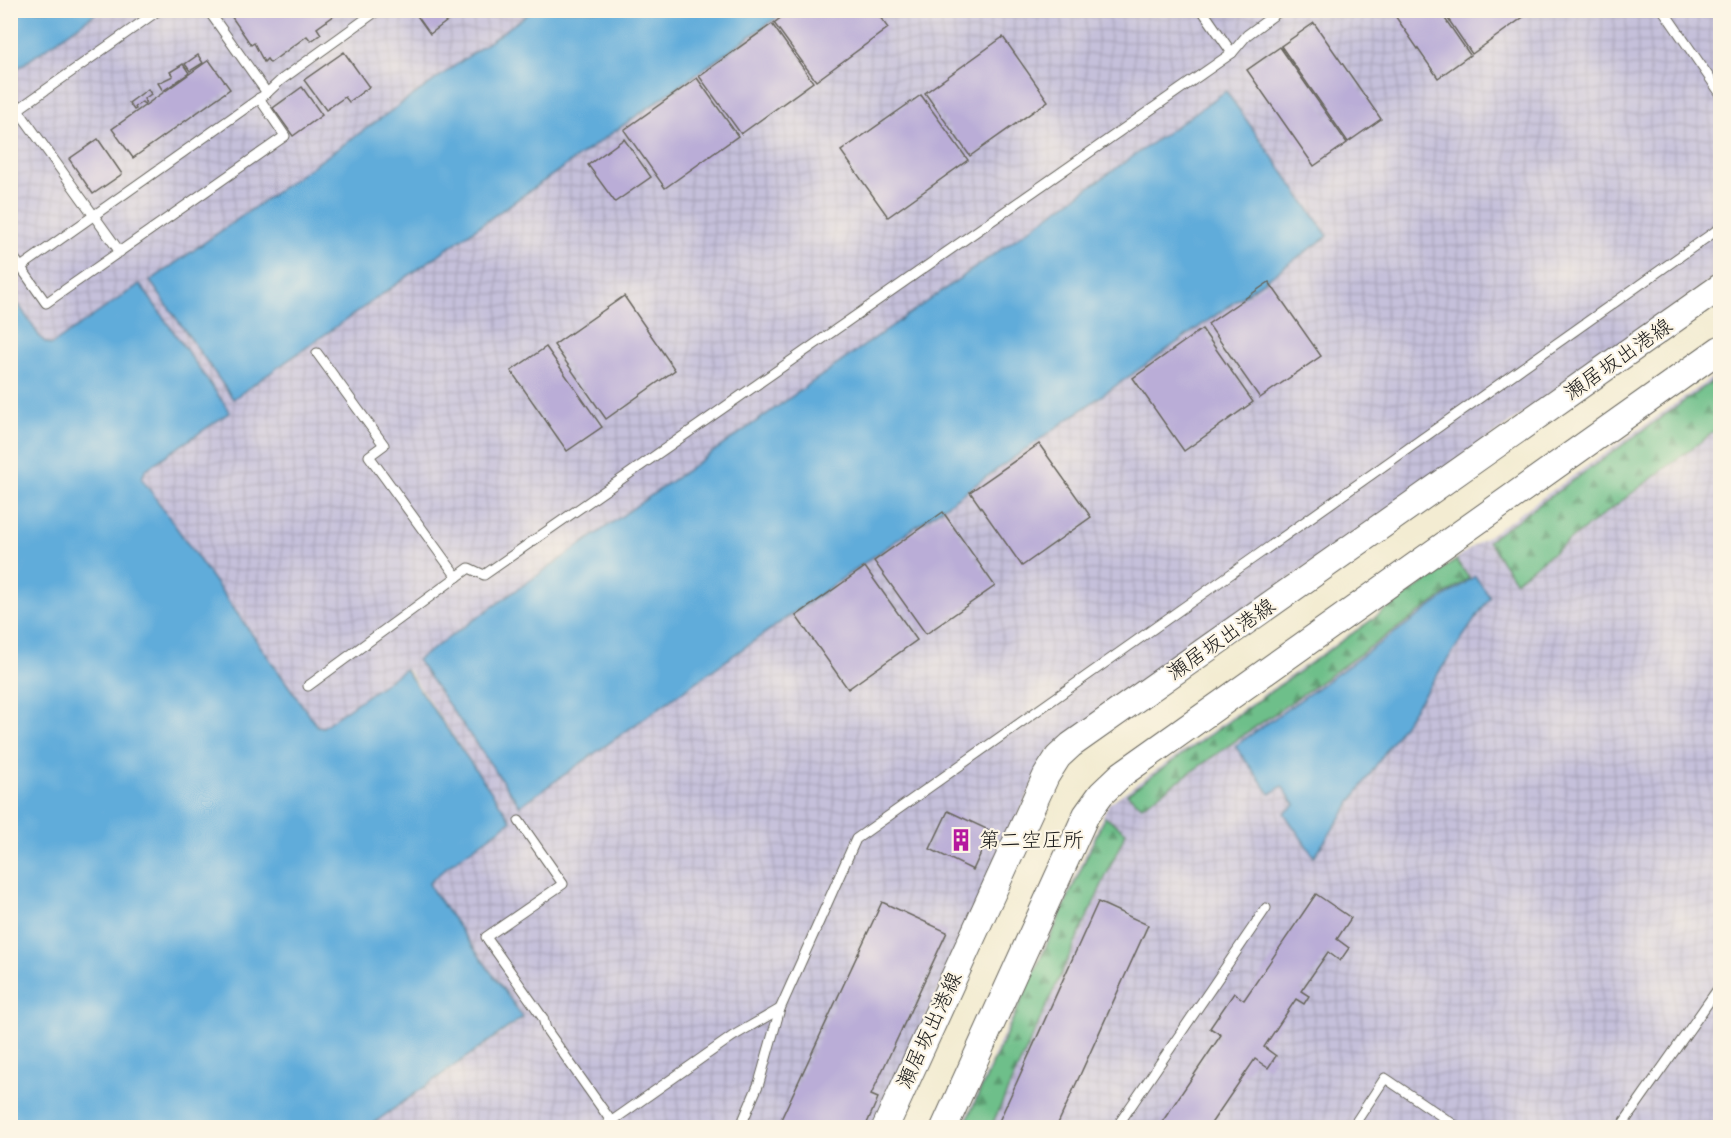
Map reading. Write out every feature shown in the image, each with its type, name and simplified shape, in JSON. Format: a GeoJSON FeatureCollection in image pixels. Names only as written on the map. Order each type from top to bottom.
{"type":"FeatureCollection","features":[{"type":"Feature","properties":{"kind":"main road","name":"瀬居坂出港線"},"geometry":{"type":"LineString","coordinates":[[885,1128],[1046,776],[1058,757],[1071,745],[1720,286]]}},
{"type":"Feature","properties":{"kind":"main road"},"geometry":{"type":"LineString","coordinates":[[944,1128],[1086,815],[1101,794],[1122,774],[1720,349]]}},
{"type":"Feature","properties":{"kind":"lane"},"geometry":{"type":"LineString","coordinates":[[120,252],[14,113],[159,10]]}},
{"type":"Feature","properties":{"kind":"lane"},"geometry":{"type":"LineString","coordinates":[[10,252],[46,303],[285,136],[263,96],[208,10]]}},
{"type":"Feature","properties":{"kind":"lane"},"geometry":{"type":"LineString","coordinates":[[21,267],[263,96],[280,80],[378,10]]}},
{"type":"Feature","properties":{"kind":"lane"},"geometry":{"type":"LineString","coordinates":[[1202,10],[1232,53]]}},
{"type":"Feature","properties":{"kind":"lane"},"geometry":{"type":"LineString","coordinates":[[308,686],[469,568],[484,575],[1232,53],[1247,35],[1281,10]]}},
{"type":"Feature","properties":{"kind":"lane"},"geometry":{"type":"LineString","coordinates":[[1663,10],[1720,93]]}},
{"type":"Feature","properties":{"kind":"lane"},"geometry":{"type":"LineString","coordinates":[[740,1128],[759,1083],[780,1009],[856,839],[1720,228]]}},
{"type":"Feature","properties":{"kind":"lane"},"geometry":{"type":"LineString","coordinates":[[317,353],[384,445],[369,456],[457,577]]}},
{"type":"Feature","properties":{"kind":"lane"},"geometry":{"type":"LineString","coordinates":[[519,821],[563,884],[486,938],[543,1018],[546,1029],[611,1121]]}},
{"type":"Feature","properties":{"kind":"lane"},"geometry":{"type":"LineString","coordinates":[[1116,1128],[1266,908]]}},
{"type":"Feature","properties":{"kind":"lane"},"geometry":{"type":"LineString","coordinates":[[1620,1128],[1720,986]]}},
{"type":"Feature","properties":{"kind":"lane"},"geometry":{"type":"LineString","coordinates":[[602,1128],[733,1036],[780,1009]]}},
{"type":"Feature","properties":{"kind":"lane"},"geometry":{"type":"LineString","coordinates":[[1352,1128],[1385,1078],[1459,1128]]}},
{"type":"Feature","properties":{"kind":"shaded area"},"geometry":{"type":"Polygon","coordinates":[[[99,10],[1720,11],[1720,274],[1048,751],[876,1127],[368,1127],[521,1020],[518,1009],[429,883],[448,866],[511,820],[408,670],[403,670],[323,727],[317,726],[142,479],[145,470],[223,417],[140,284],[51,345],[40,337],[11,293],[10,73],[99,10]]]}},
{"type":"Feature","properties":{"kind":"shaded area"},"geometry":{"type":"Polygon","coordinates":[[[1720,372],[1720,1127],[961,1128],[1108,804],[1720,372]]]}},
{"type":"Feature","properties":{"kind":"green space"},"geometry":{"type":"Polygon","coordinates":[[[1720,376],[1720,427],[1515,581],[1488,541],[1720,376]]]}},
{"type":"Feature","properties":{"kind":"green space"},"geometry":{"type":"Polygon","coordinates":[[[1456,560],[1469,578],[1142,806],[1127,794],[1456,560]]]}},
{"type":"Feature","properties":{"kind":"green space"},"geometry":{"type":"Polygon","coordinates":[[[1105,817],[1126,832],[991,1127],[964,1127],[1105,817]]]}},
{"type":"Feature","properties":{"kind":"water"},"geometry":{"type":"Polygon","coordinates":[[[11,10],[99,10],[99,11],[11,73],[11,10]]]}},
{"type":"Feature","properties":{"kind":"water"},"geometry":{"type":"Polygon","coordinates":[[[534,10],[786,11],[233,399],[150,281],[534,10]]]}},
{"type":"Feature","properties":{"kind":"water"},"geometry":{"type":"Polygon","coordinates":[[[1226,91],[1328,236],[520,806],[417,660],[1226,91]]]}},
{"type":"Feature","properties":{"kind":"water"},"geometry":{"type":"Polygon","coordinates":[[[140,284],[230,412],[145,470],[142,479],[317,726],[323,727],[405,669],[511,820],[448,866],[429,883],[523,1017],[368,1127],[11,1127],[11,293],[40,337],[51,345],[140,284]]]}},
{"type":"Feature","properties":{"kind":"water"},"geometry":{"type":"Polygon","coordinates":[[[1475,576],[1490,597],[1314,857],[1284,813],[1295,805],[1282,786],[1270,794],[1235,746],[1475,576]]]}},
{"type":"Feature","properties":{"kind":"building"},"geometry":{"type":"Polygon","coordinates":[[[227,10],[342,10],[317,28],[321,34],[311,41],[307,36],[270,63],[267,59],[264,62],[254,43],[251,45],[227,10]]]}},
{"type":"Feature","properties":{"kind":"building"},"geometry":{"type":"Polygon","coordinates":[[[413,10],[462,10],[430,34],[413,10]]]}},
{"type":"Feature","properties":{"kind":"building"},"geometry":{"type":"Polygon","coordinates":[[[791,10],[875,10],[888,28],[816,81],[774,23],[791,10]]]}},
{"type":"Feature","properties":{"kind":"building"},"geometry":{"type":"Polygon","coordinates":[[[1391,10],[1439,10],[1470,55],[1438,78],[1391,10]]]}},
{"type":"Feature","properties":{"kind":"building"},"geometry":{"type":"Polygon","coordinates":[[[1442,10],[1533,10],[1472,54],[1442,10]]]}},
{"type":"Feature","properties":{"kind":"building"},"geometry":{"type":"Polygon","coordinates":[[[1314,23],[1381,119],[1348,142],[1281,46],[1314,23]]]}},
{"type":"Feature","properties":{"kind":"building"},"geometry":{"type":"Polygon","coordinates":[[[772,24],[813,82],[741,134],[699,76],[772,24]]]}},
{"type":"Feature","properties":{"kind":"building"},"geometry":{"type":"Polygon","coordinates":[[[1003,37],[1048,101],[970,156],[925,93],[1003,37]]]}},
{"type":"Feature","properties":{"kind":"building"},"geometry":{"type":"Polygon","coordinates":[[[1280,47],[1347,143],[1314,166],[1247,70],[1280,47]]]}},
{"type":"Feature","properties":{"kind":"building"},"geometry":{"type":"Polygon","coordinates":[[[344,52],[369,87],[349,102],[345,97],[326,110],[304,80],[344,52]]]}},
{"type":"Feature","properties":{"kind":"building"},"geometry":{"type":"Polygon","coordinates":[[[198,55],[203,63],[190,71],[185,64],[198,55]]]}},
{"type":"Feature","properties":{"kind":"building"},"geometry":{"type":"Polygon","coordinates":[[[209,60],[230,89],[133,158],[112,129],[209,60]]]}},
{"type":"Feature","properties":{"kind":"building"},"geometry":{"type":"Polygon","coordinates":[[[183,64],[189,73],[163,91],[158,83],[173,76],[170,72],[183,64]]]}},
{"type":"Feature","properties":{"kind":"building"},"geometry":{"type":"Polygon","coordinates":[[[697,78],[738,136],[665,188],[624,130],[697,78]]]}},
{"type":"Feature","properties":{"kind":"building"},"geometry":{"type":"Polygon","coordinates":[[[302,87],[322,115],[293,136],[273,108],[302,87]]]}},
{"type":"Feature","properties":{"kind":"building"},"geometry":{"type":"Polygon","coordinates":[[[148,89],[151,94],[144,99],[146,102],[144,104],[142,102],[134,110],[129,103],[148,89]]]}},
{"type":"Feature","properties":{"kind":"building"},"geometry":{"type":"Polygon","coordinates":[[[921,95],[968,160],[888,217],[841,151],[921,95]]]}},
{"type":"Feature","properties":{"kind":"building"},"geometry":{"type":"Polygon","coordinates":[[[98,139],[122,174],[93,194],[69,159],[98,139]]]}},
{"type":"Feature","properties":{"kind":"building"},"geometry":{"type":"Polygon","coordinates":[[[624,139],[651,177],[615,202],[588,165],[624,139]]]}},
{"type":"Feature","properties":{"kind":"building"},"geometry":{"type":"Polygon","coordinates":[[[1269,282],[1321,356],[1260,398],[1208,324],[1269,282]]]}},
{"type":"Feature","properties":{"kind":"building"},"geometry":{"type":"Polygon","coordinates":[[[624,296],[675,370],[606,419],[554,345],[624,296]]]}},
{"type":"Feature","properties":{"kind":"building"},"geometry":{"type":"Polygon","coordinates":[[[1202,329],[1253,402],[1184,451],[1133,378],[1202,329]]]}},
{"type":"Feature","properties":{"kind":"building"},"geometry":{"type":"Polygon","coordinates":[[[546,347],[602,427],[567,451],[511,371],[546,347]]]}},
{"type":"Feature","properties":{"kind":"building"},"geometry":{"type":"Polygon","coordinates":[[[1039,444],[1091,517],[1022,566],[970,492],[1039,444]]]}},
{"type":"Feature","properties":{"kind":"building"},"geometry":{"type":"Polygon","coordinates":[[[943,512],[995,586],[926,634],[874,561],[943,512]]]}},
{"type":"Feature","properties":{"kind":"building"},"geometry":{"type":"Polygon","coordinates":[[[865,567],[917,640],[848,689],[796,616],[865,567]]]}},
{"type":"Feature","properties":{"kind":"building","name":"第二空圧所"},"geometry":{"type":"Polygon","coordinates":[[[948,811],[991,831],[973,870],[930,849],[948,811]]]}},
{"type":"Feature","properties":{"kind":"building"},"geometry":{"type":"Polygon","coordinates":[[[1316,894],[1351,918],[1337,939],[1349,948],[1340,961],[1328,952],[1301,991],[1309,996],[1304,1004],[1296,999],[1264,1047],[1276,1056],[1268,1068],[1255,1059],[1208,1128],[1158,1128],[1221,1035],[1210,1028],[1234,993],[1244,1000],[1316,894]]]}},
{"type":"Feature","properties":{"kind":"building"},"geometry":{"type":"Polygon","coordinates":[[[882,902],[947,932],[871,1095],[878,1098],[865,1128],[777,1128],[882,902]]]}},
{"type":"Feature","properties":{"kind":"building"},"geometry":{"type":"Polygon","coordinates":[[[1098,902],[1148,925],[1056,1128],[996,1128],[1098,902]]]}},
{"type":"Feature","properties":{"kind":"place","name":"第二空圧所"},"geometry":{"type":"Point","coordinates":[961,840]}}]}
